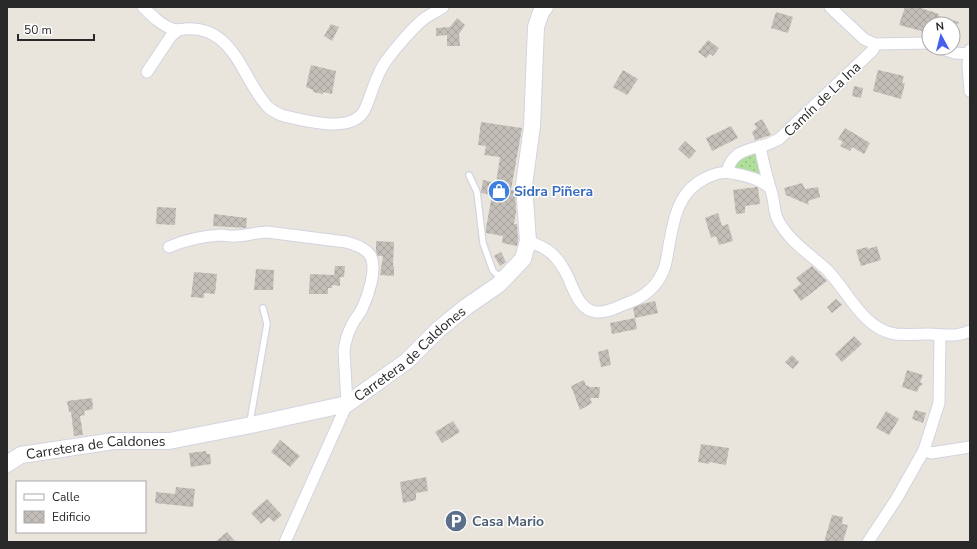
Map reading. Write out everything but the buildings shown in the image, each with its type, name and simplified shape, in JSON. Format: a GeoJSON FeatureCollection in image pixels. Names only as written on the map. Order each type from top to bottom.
{"type":"FeatureCollection","features":[{"type":"Feature","properties":{"kind":"street"},"geometry":{"type":"LineString","coordinates":[[143,7],[155,18],[172,28],[178,30],[196,29],[207,32],[221,40],[239,62],[261,97],[269,107],[279,114],[325,124],[346,123],[361,115],[386,62],[416,26],[425,18],[443,7]]}},
{"type":"Feature","properties":{"kind":"street","name":"Carretera de Caldones"},"geometry":{"type":"LineString","coordinates":[[7,464],[14,455],[114,441],[169,441],[347,404],[407,361],[439,329],[466,306],[498,285],[523,258],[528,241],[524,186],[532,126],[536,26],[541,12],[545,7]]}},
{"type":"Feature","properties":{"kind":"street"},"geometry":{"type":"LineString","coordinates":[[830,7],[864,39],[875,44],[921,43]]}},
{"type":"Feature","properties":{"kind":"street"},"geometry":{"type":"LineString","coordinates":[[147,72],[171,36],[178,30]]}},
{"type":"Feature","properties":{"kind":"street","name":"Camín de La Ina"},"geometry":{"type":"LineString","coordinates":[[727,172],[729,164],[736,155],[751,148],[767,145],[779,139],[873,50],[875,44]]}},
{"type":"Feature","properties":{"kind":"street"},"geometry":{"type":"LineString","coordinates":[[969,52],[968,65],[970,91]]}},
{"type":"Feature","properties":{"kind":"street"},"geometry":{"type":"LineString","coordinates":[[760,146],[777,217],[786,233],[828,272],[870,322],[894,333],[951,336],[970,331]]}},
{"type":"Feature","properties":{"kind":"street"},"geometry":{"type":"LineString","coordinates":[[528,241],[541,246],[555,256],[566,273],[578,298],[587,308],[594,312],[605,312],[638,300],[651,291],[664,270],[673,220],[680,202],[687,191],[695,184],[709,176],[720,172],[727,172],[761,180],[769,187]]}},
{"type":"Feature","properties":{"kind":"street"},"geometry":{"type":"LineString","coordinates":[[169,247],[203,238],[222,235],[234,237],[267,232],[346,242],[358,246],[366,251],[370,256],[373,266],[372,275],[363,307],[351,326],[345,343],[344,351],[347,404],[285,542]]}},
{"type":"Feature","properties":{"kind":"street"},"geometry":{"type":"LineString","coordinates":[[868,542],[897,498],[924,450],[939,403],[940,335]]}},
{"type":"Feature","properties":{"kind":"street"},"geometry":{"type":"LineString","coordinates":[[924,450],[931,454],[970,447]]}},
{"type":"Feature","properties":{"kind":"lane"},"geometry":{"type":"LineString","coordinates":[[469,174],[477,192],[483,243],[493,272],[503,280]]}},
{"type":"Feature","properties":{"kind":"lane"},"geometry":{"type":"LineString","coordinates":[[251,425],[251,416],[268,324],[263,308]]}},
{"type":"Feature","properties":{"kind":"green space"},"geometry":{"type":"Polygon","coordinates":[[[759,151],[763,175],[731,169],[740,157],[759,151]]]}},
{"type":"Feature","properties":{"kind":"place","name":"Sidra Piñera"},"geometry":{"type":"Point","coordinates":[499,191]}},
{"type":"Feature","properties":{"kind":"place","name":"Casa Mario"},"geometry":{"type":"Point","coordinates":[456,521]}}]}
